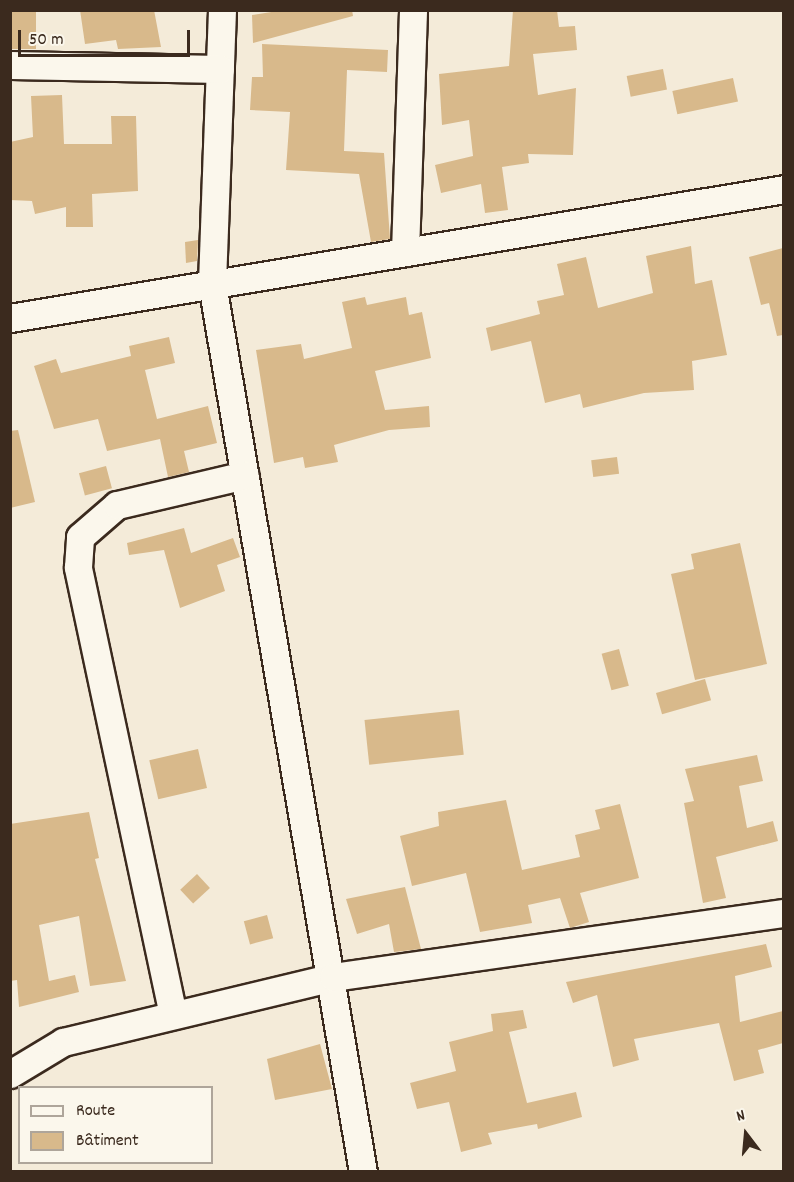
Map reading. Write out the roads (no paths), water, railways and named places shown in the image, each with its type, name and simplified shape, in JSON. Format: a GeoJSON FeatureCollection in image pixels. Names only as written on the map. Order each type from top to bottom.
{"type":"FeatureCollection","features":[{"type":"Feature","properties":{"kind":"street"},"geometry":{"type":"LineString","coordinates":[[222,10],[212,284],[333,977],[363,1172]]}},
{"type":"Feature","properties":{"kind":"street"},"geometry":{"type":"LineString","coordinates":[[405,252],[413,10]]}},
{"type":"Feature","properties":{"kind":"street"},"geometry":{"type":"LineString","coordinates":[[10,65],[220,69]]}},
{"type":"Feature","properties":{"kind":"street"},"geometry":{"type":"LineString","coordinates":[[10,318],[783,189]]}},
{"type":"Feature","properties":{"kind":"street"},"geometry":{"type":"LineString","coordinates":[[173,1015],[78,567],[80,537],[117,505],[245,475]]}},
{"type":"Feature","properties":{"kind":"street"},"geometry":{"type":"LineString","coordinates":[[10,1074],[63,1042],[333,977],[783,914]]}}]}
